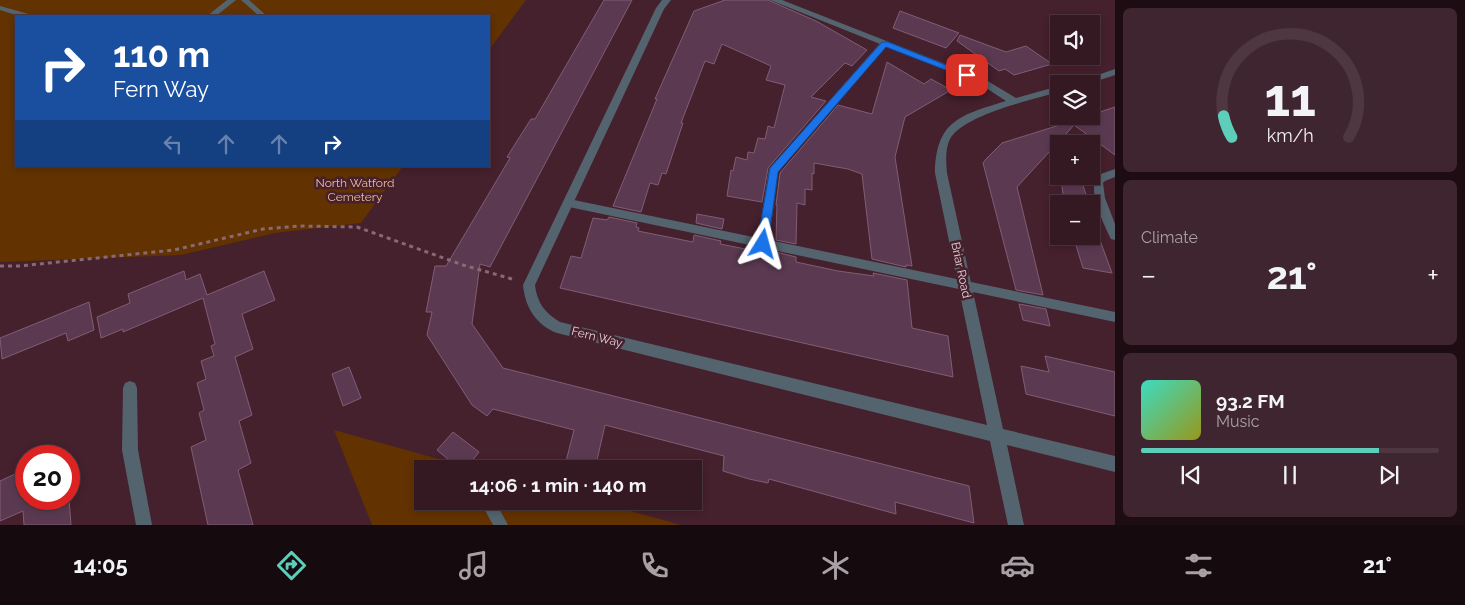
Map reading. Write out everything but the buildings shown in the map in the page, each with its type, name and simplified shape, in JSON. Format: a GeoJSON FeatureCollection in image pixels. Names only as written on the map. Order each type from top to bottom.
{"type":"FeatureCollection","features":[{"type":"Feature","properties":{"kind":"street"},"geometry":{"type":"LineString","coordinates":[[529,285],[570,203],[660,8],[667,0]]}},
{"type":"Feature","properties":{"kind":"street"},"geometry":{"type":"LineString","coordinates":[[774,0],[983,82],[1016,102]]}},
{"type":"Feature","properties":{"kind":"street"},"geometry":{"type":"LineString","coordinates":[[1100,78],[1113,75]]}},
{"type":"Feature","properties":{"kind":"street","name":"Briar Road"},"geometry":{"type":"LineString","coordinates":[[1016,525],[941,173],[942,146],[947,134],[967,118],[1050,92]]}},
{"type":"Feature","properties":{"kind":"street","name":"Fern Way"},"geometry":{"type":"LineString","coordinates":[[529,285],[533,306],[545,321],[557,327],[1115,464]]}},
{"type":"Feature","properties":{"kind":"street"},"geometry":{"type":"LineString","coordinates":[[130,388],[130,450],[144,525]]}},
{"type":"Feature","properties":{"kind":"lane"},"geometry":{"type":"LineString","coordinates":[[212,15],[232,0]]}},
{"type":"Feature","properties":{"kind":"lane"},"geometry":{"type":"LineString","coordinates":[[245,0],[262,15]]}},
{"type":"Feature","properties":{"kind":"lane"},"geometry":{"type":"LineString","coordinates":[[0,8],[23,15]]}},
{"type":"Feature","properties":{"kind":"lane"},"geometry":{"type":"LineString","coordinates":[[763,244],[773,171],[885,43]]}},
{"type":"Feature","properties":{"kind":"lane"},"geometry":{"type":"LineString","coordinates":[[1115,173],[1101,178],[1098,183],[1099,195],[1115,236]]}},
{"type":"Feature","properties":{"kind":"lane"},"geometry":{"type":"LineString","coordinates":[[570,203],[1115,317]]}},
{"type":"Feature","properties":{"kind":"lane"},"geometry":{"type":"LineString","coordinates":[[492,510],[501,525]]}},
{"type":"Feature","properties":{"kind":"path"},"geometry":{"type":"LineString","coordinates":[[0,266],[20,266],[174,250],[263,229],[300,226],[357,227],[463,265],[529,285]]}},
{"type":"Feature","properties":{"kind":"green space","name":"North Watford Cemetery"},"geometry":{"type":"Polygon","coordinates":[[[0,0],[526,0],[490,49],[490,15],[15,15],[15,167],[402,167],[361,223],[275,233],[181,255],[0,262],[0,0]]]}},
{"type":"Feature","properties":{"kind":"green space"},"geometry":{"type":"Polygon","coordinates":[[[334,430],[442,460],[414,460],[414,510],[627,510],[681,525],[372,525],[334,430]]]}},
{"type":"Feature","properties":{"kind":"route"},"geometry":{"type":"LineString","coordinates":[[763,244],[773,171],[885,43],[967,75]]}}]}
